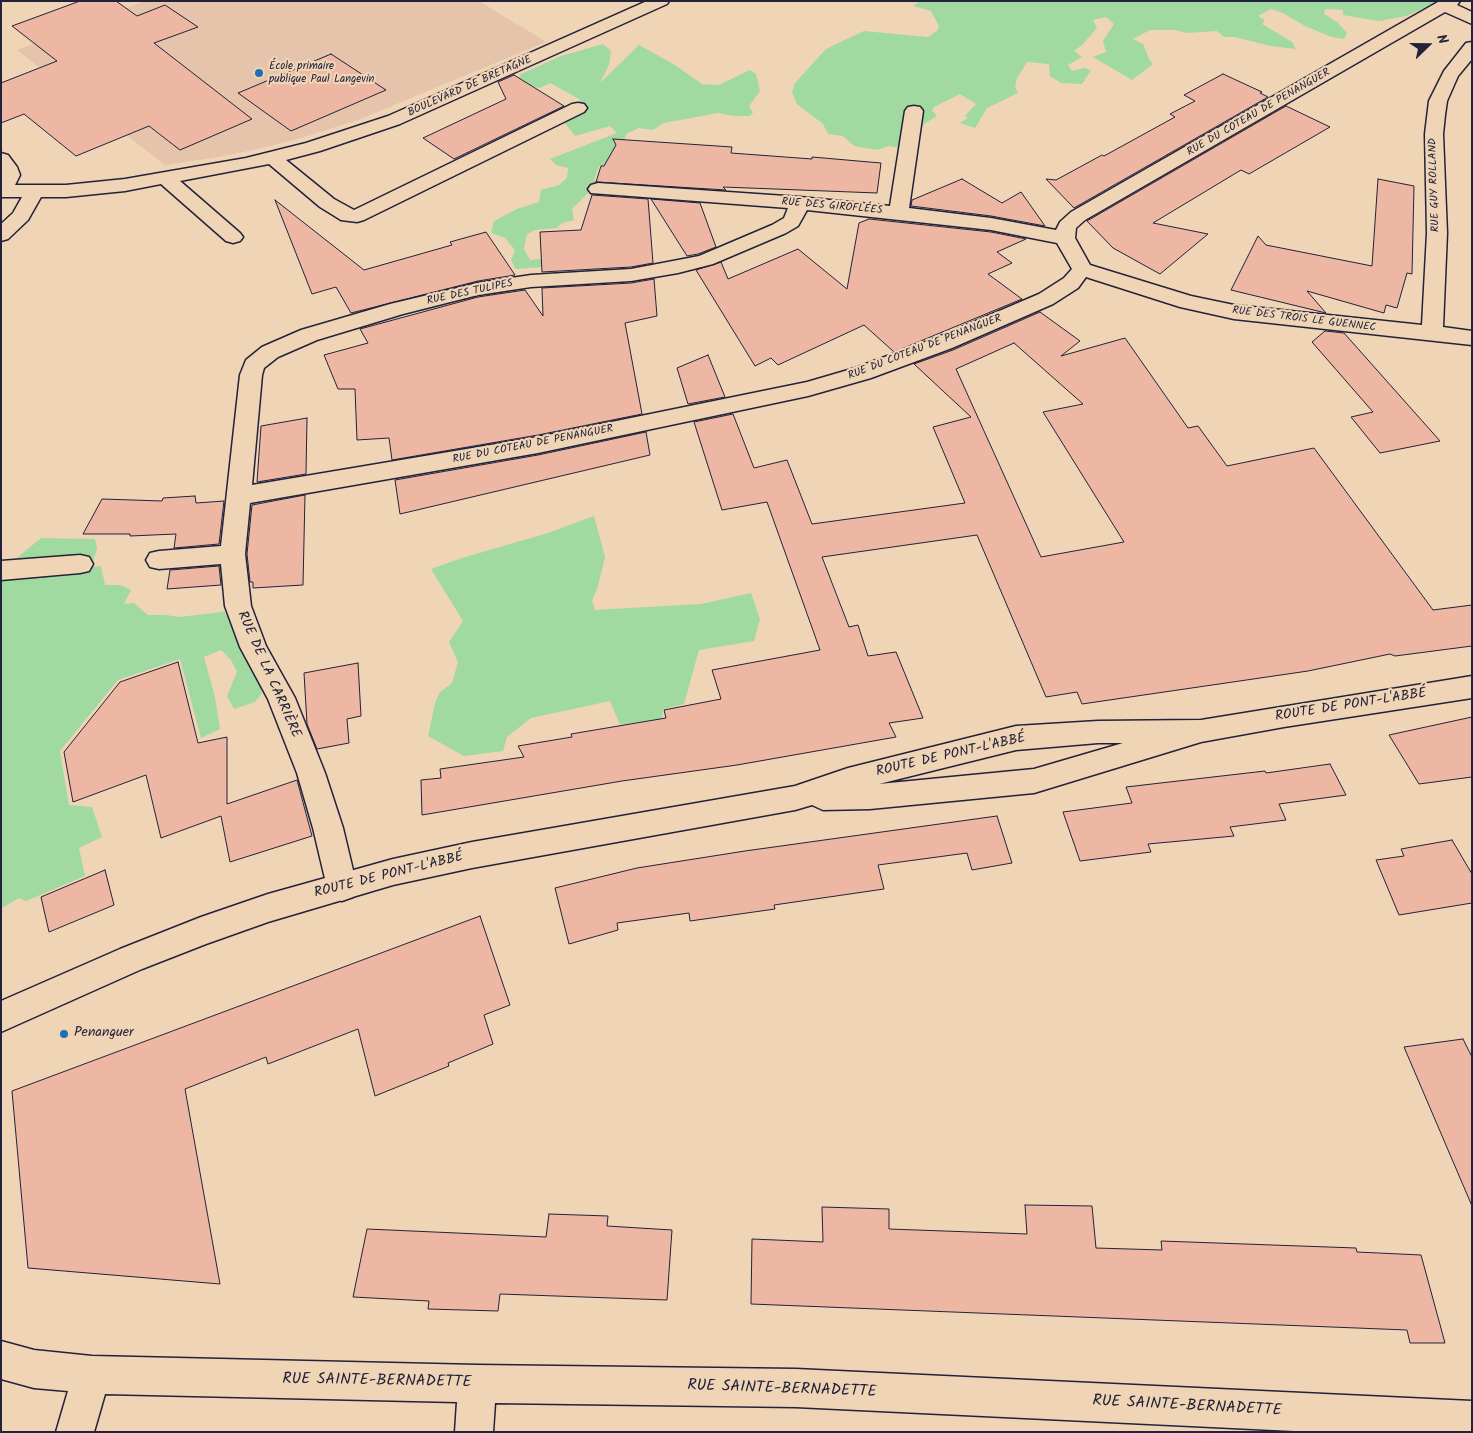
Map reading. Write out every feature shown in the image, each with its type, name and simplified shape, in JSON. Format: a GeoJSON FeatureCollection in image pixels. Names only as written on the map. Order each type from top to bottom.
{"type":"FeatureCollection","features":[{"type":"Feature","properties":{"kind":"street","name":"BOULEVARD DE BRETAGNE"},"geometry":{"type":"LineString","coordinates":[[2,191],[91,188],[165,178],[274,158],[313,147],[409,114],[661,1]]}},
{"type":"Feature","properties":{"kind":"street"},"geometry":{"type":"LineString","coordinates":[[1448,3],[1472,19]]}},
{"type":"Feature","properties":{"kind":"street","name":"RUE DU COTEAU DE PENANGUER"},"geometry":{"type":"LineString","coordinates":[[1065,238],[1066,226],[1078,216],[1448,3]]}},
{"type":"Feature","properties":{"kind":"street","name":"RUE GUY ROLLAND"},"geometry":{"type":"LineString","coordinates":[[1432,332],[1437,233],[1434,134],[1436,115],[1438,101],[1450,75],[1472,47]]}},
{"type":"Feature","properties":{"kind":"street"},"geometry":{"type":"LineString","coordinates":[[274,158],[281,166],[327,203],[348,216],[356,216],[578,108]]}},
{"type":"Feature","properties":{"kind":"street"},"geometry":{"type":"LineString","coordinates":[[899,213],[914,111]]}},
{"type":"Feature","properties":{"kind":"street"},"geometry":{"type":"LineString","coordinates":[[1,159],[8,167],[10,176],[2,191]]}},
{"type":"Feature","properties":{"kind":"street"},"geometry":{"type":"LineString","coordinates":[[165,178],[233,237]]}},
{"type":"Feature","properties":{"kind":"street","name":"RUE DES GIROFLÉES"},"geometry":{"type":"LineString","coordinates":[[598,189],[800,203],[899,213],[991,224],[1065,238]]}},
{"type":"Feature","properties":{"kind":"street"},"geometry":{"type":"LineString","coordinates":[[1,235],[21,216],[35,191]]}},
{"type":"Feature","properties":{"kind":"street","name":"RUE DES TULIPES"},"geometry":{"type":"LineString","coordinates":[[242,457],[251,375],[254,365],[287,343],[374,316],[478,289],[531,281],[622,276],[678,268],[732,250],[778,229],[791,222],[800,203]]}},
{"type":"Feature","properties":{"kind":"street"},"geometry":{"type":"LineString","coordinates":[[1065,238],[1082,270]]}},
{"type":"Feature","properties":{"kind":"street","name":"RUE DU COTEAU DE PENANGUER"},"geometry":{"type":"LineString","coordinates":[[238,496],[519,449],[808,389],[896,361],[1046,299],[1071,283],[1082,270]]}},
{"type":"Feature","properties":{"kind":"street","name":"RUE DES TROIS LE GUENNEC"},"geometry":{"type":"LineString","coordinates":[[1082,270],[1155,293],[1234,312],[1344,325],[1432,332],[1472,338]]}},
{"type":"Feature","properties":{"kind":"street","name":"RUE DE LA CARRIÈRE"},"geometry":{"type":"LineString","coordinates":[[242,457],[233,554],[238,606],[253,647],[281,698],[311,774],[328,828],[342,887]]}},
{"type":"Feature","properties":{"kind":"street"},"geometry":{"type":"LineString","coordinates":[[159,560],[233,554]]}},
{"type":"Feature","properties":{"kind":"street"},"geometry":{"type":"LineString","coordinates":[[1,572],[80,564]]}},
{"type":"Feature","properties":{"kind":"street","name":"ROUTE DE PONT-L'ABBÉ"},"geometry":{"type":"LineString","coordinates":[[795,798],[870,797],[1034,781],[1201,731],[1284,716],[1472,687]]}},
{"type":"Feature","properties":{"kind":"street","name":"ROUTE DE PONT-L'ABBÉ"},"geometry":{"type":"LineString","coordinates":[[1,1017],[131,959],[201,931],[268,908],[393,872],[472,855],[795,798],[848,780],[935,756],[1016,738],[1098,732],[1201,731]]}},
{"type":"Feature","properties":{"kind":"street","name":"RUE SAINTE-BERNADETTE"},"geometry":{"type":"LineString","coordinates":[[1,1360],[34,1369],[92,1375],[477,1384],[796,1388],[1472,1420]]}},
{"type":"Feature","properties":{"kind":"street"},"geometry":{"type":"LineString","coordinates":[[75,1432],[92,1375]]}},
{"type":"Feature","properties":{"kind":"street"},"geometry":{"type":"LineString","coordinates":[[474,1432],[477,1384]]}},
{"type":"Feature","properties":{"kind":"shaded area","name":"École primaire publique Paul Langevin"},"geometry":{"type":"Polygon","coordinates":[[[145,1],[479,1],[546,42],[358,120],[262,148],[165,165],[17,50],[145,1]]]}},
{"type":"Feature","properties":{"kind":"green space"},"geometry":{"type":"Polygon","coordinates":[[[920,1],[1440,1],[1406,16],[1379,21],[1343,15],[1343,10],[1325,9],[1324,14],[1337,22],[1347,33],[1344,39],[1332,37],[1305,26],[1283,13],[1271,9],[1258,16],[1265,20],[1262,24],[1292,42],[1296,49],[1271,46],[1234,37],[1224,37],[1217,31],[1187,33],[1175,30],[1150,30],[1133,39],[1143,44],[1153,64],[1132,80],[1093,57],[1106,52],[1103,41],[1114,24],[1106,17],[1093,20],[1097,28],[1074,51],[1082,57],[1068,65],[1072,71],[1084,68],[1091,70],[1082,84],[1061,83],[1050,76],[1049,64],[1027,62],[1017,78],[1015,86],[1018,93],[987,108],[975,128],[960,123],[968,118],[965,116],[976,104],[960,94],[934,107],[932,110],[937,116],[924,124],[921,130],[906,122],[900,129],[903,134],[903,148],[888,146],[878,150],[854,146],[843,136],[828,134],[823,124],[797,104],[792,92],[795,83],[826,49],[864,31],[928,37],[938,30],[939,26],[931,11],[913,6],[920,1]]]}},
{"type":"Feature","properties":{"kind":"green space"},"geometry":{"type":"Polygon","coordinates":[[[603,44],[611,51],[609,65],[600,83],[639,45],[675,65],[702,84],[719,85],[750,70],[756,74],[760,91],[749,106],[753,113],[749,116],[734,116],[718,113],[664,123],[653,130],[639,128],[626,134],[624,144],[615,146],[608,165],[599,166],[594,180],[597,184],[572,209],[574,220],[562,223],[557,228],[535,230],[527,234],[524,249],[530,260],[548,258],[555,266],[516,269],[511,260],[515,250],[505,238],[491,233],[494,221],[517,209],[539,202],[541,190],[559,185],[567,178],[568,168],[556,165],[550,159],[617,133],[610,126],[575,136],[564,122],[572,108],[581,103],[579,99],[550,83],[540,88],[530,86],[519,79],[521,74],[561,56],[603,44]]]}},
{"type":"Feature","properties":{"kind":"green space"},"geometry":{"type":"Polygon","coordinates":[[[594,516],[605,557],[598,586],[592,601],[595,610],[701,604],[751,593],[760,619],[754,641],[699,650],[684,704],[663,709],[662,719],[620,725],[610,701],[531,718],[507,737],[503,751],[464,756],[428,736],[435,703],[440,692],[452,683],[458,662],[449,642],[463,621],[431,569],[548,533],[594,516]]]}},
{"type":"Feature","properties":{"kind":"green space"},"geometry":{"type":"Polygon","coordinates":[[[41,538],[95,539],[97,549],[91,567],[101,566],[105,585],[120,585],[131,590],[124,604],[134,603],[148,615],[179,617],[224,611],[234,626],[262,693],[255,702],[234,709],[227,696],[237,672],[231,660],[221,650],[204,657],[215,697],[220,729],[201,738],[180,659],[118,680],[60,751],[69,805],[92,807],[102,837],[79,848],[85,876],[26,901],[19,898],[2,908],[1,571],[41,538]]]}},
{"type":"Feature","properties":{"kind":"building"},"geometry":{"type":"Polygon","coordinates":[[[80,1],[116,1],[137,16],[165,5],[198,27],[154,43],[252,119],[180,150],[149,126],[76,156],[24,114],[1,123],[1,83],[57,61],[12,26],[80,1]]]}},
{"type":"Feature","properties":{"kind":"building"},"geometry":{"type":"Polygon","coordinates":[[[331,54],[386,90],[291,131],[238,93],[331,54]]]}},
{"type":"Feature","properties":{"kind":"building"},"geometry":{"type":"Polygon","coordinates":[[[1223,74],[1262,92],[1260,93],[1268,97],[1074,208],[1046,179],[1056,180],[1175,117],[1170,114],[1195,101],[1184,95],[1223,74]]]}},
{"type":"Feature","properties":{"kind":"building"},"geometry":{"type":"Polygon","coordinates":[[[514,75],[564,106],[454,159],[423,138],[506,99],[498,82],[514,75]]]}},
{"type":"Feature","properties":{"kind":"building"},"geometry":{"type":"Polygon","coordinates":[[[1286,106],[1330,127],[1249,174],[1241,170],[1153,223],[1208,234],[1160,274],[1113,248],[1087,221],[1286,106]]]}},
{"type":"Feature","properties":{"kind":"building"},"geometry":{"type":"Polygon","coordinates":[[[613,139],[732,147],[731,153],[881,163],[877,193],[723,187],[726,190],[596,182],[601,166],[604,166],[616,145],[613,139]]]}},
{"type":"Feature","properties":{"kind":"building"},"geometry":{"type":"Polygon","coordinates":[[[962,179],[1002,203],[1021,192],[1045,226],[991,216],[911,206],[912,200],[962,179]]]}},
{"type":"Feature","properties":{"kind":"building"},"geometry":{"type":"Polygon","coordinates":[[[1378,179],[1414,186],[1412,274],[1407,273],[1397,308],[1386,305],[1384,313],[1307,291],[1326,313],[1231,290],[1258,236],[1266,245],[1372,266],[1378,179]]]}},
{"type":"Feature","properties":{"kind":"building"},"geometry":{"type":"Polygon","coordinates":[[[592,195],[648,199],[653,263],[631,267],[542,272],[540,232],[581,230],[592,195]]]}},
{"type":"Feature","properties":{"kind":"building"},"geometry":{"type":"Polygon","coordinates":[[[651,199],[700,203],[716,247],[687,256],[651,199]]]}},
{"type":"Feature","properties":{"kind":"building"},"geometry":{"type":"Polygon","coordinates":[[[275,200],[364,270],[452,245],[450,242],[486,232],[515,275],[478,281],[351,313],[336,287],[312,294],[275,200]]]}},
{"type":"Feature","properties":{"kind":"building"},"geometry":{"type":"Polygon","coordinates":[[[869,219],[991,232],[1026,239],[997,252],[1012,263],[988,274],[1022,299],[894,352],[864,325],[778,365],[771,358],[755,366],[696,270],[721,262],[728,279],[798,249],[847,289],[859,223],[869,219]]]}},
{"type":"Feature","properties":{"kind":"building"},"geometry":{"type":"Polygon","coordinates":[[[654,279],[657,316],[625,323],[642,414],[538,435],[392,460],[389,438],[357,440],[355,389],[338,389],[324,355],[368,343],[360,329],[478,297],[525,290],[543,316],[542,288],[631,283],[654,279]]]}},
{"type":"Feature","properties":{"kind":"building"},"geometry":{"type":"Polygon","coordinates":[[[1040,312],[1080,341],[1061,356],[1125,338],[1188,428],[1198,426],[1227,466],[1314,448],[1433,610],[1472,605],[1472,646],[1395,656],[1390,654],[1308,671],[1082,704],[1077,692],[1046,697],[977,535],[822,557],[849,627],[858,625],[868,656],[896,652],[923,718],[889,723],[896,737],[737,765],[622,781],[422,815],[421,780],[441,778],[440,769],[524,757],[518,746],[572,737],[571,734],[666,718],[664,710],[721,699],[712,670],[820,650],[767,502],[722,510],[694,422],[733,414],[754,468],[787,460],[812,524],[965,503],[933,427],[971,417],[914,364],[953,350],[1040,312]],[[1014,343],[956,369],[1041,557],[1124,542],[1043,412],[1083,404],[1014,343]]]}},
{"type":"Feature","properties":{"kind":"building"},"geometry":{"type":"Polygon","coordinates":[[[1325,331],[1344,333],[1440,441],[1380,453],[1351,417],[1373,412],[1312,342],[1325,331]]]}},
{"type":"Feature","properties":{"kind":"building"},"geometry":{"type":"Polygon","coordinates":[[[708,355],[725,397],[688,404],[677,368],[708,355]]]}},
{"type":"Feature","properties":{"kind":"building"},"geometry":{"type":"Polygon","coordinates":[[[307,418],[306,474],[257,482],[261,426],[307,418]]]}},
{"type":"Feature","properties":{"kind":"building"},"geometry":{"type":"Polygon","coordinates":[[[646,432],[650,455],[400,514],[395,480],[538,455],[646,432]]]}},
{"type":"Feature","properties":{"kind":"building"},"geometry":{"type":"Polygon","coordinates":[[[305,495],[303,585],[253,588],[253,582],[250,582],[247,554],[252,505],[305,495]]]}},
{"type":"Feature","properties":{"kind":"building"},"geometry":{"type":"Polygon","coordinates":[[[195,496],[196,503],[224,501],[219,544],[174,548],[176,534],[130,536],[130,534],[83,534],[102,499],[162,501],[163,498],[195,496]]]}},
{"type":"Feature","properties":{"kind":"building"},"geometry":{"type":"Polygon","coordinates":[[[219,566],[221,585],[167,589],[170,570],[219,566]]]}},
{"type":"Feature","properties":{"kind":"building"},"geometry":{"type":"Polygon","coordinates":[[[178,662],[198,743],[227,737],[227,804],[297,780],[312,836],[230,862],[221,816],[161,838],[146,775],[73,802],[64,752],[120,682],[178,662]]]}},
{"type":"Feature","properties":{"kind":"building"},"geometry":{"type":"Polygon","coordinates":[[[358,663],[361,716],[347,719],[349,743],[317,749],[307,724],[304,673],[358,663]]]}},
{"type":"Feature","properties":{"kind":"building"},"geometry":{"type":"Polygon","coordinates":[[[1472,717],[1472,777],[1419,784],[1389,735],[1472,717]]]}},
{"type":"Feature","properties":{"kind":"building"},"geometry":{"type":"Polygon","coordinates":[[[1330,764],[1346,795],[1279,804],[1286,820],[1230,827],[1234,836],[1148,844],[1151,852],[1080,861],[1063,812],[1132,803],[1126,787],[1265,771],[1266,773],[1330,764]]]}},
{"type":"Feature","properties":{"kind":"building"},"geometry":{"type":"Polygon","coordinates":[[[997,816],[1012,863],[972,870],[967,853],[878,865],[884,889],[774,905],[775,909],[690,921],[689,913],[617,923],[618,930],[569,944],[555,888],[637,868],[997,816]]]}},
{"type":"Feature","properties":{"kind":"building"},"geometry":{"type":"Polygon","coordinates":[[[1452,840],[1472,874],[1472,903],[1399,915],[1376,860],[1404,856],[1401,849],[1452,840]]]}},
{"type":"Feature","properties":{"kind":"building"},"geometry":{"type":"Polygon","coordinates":[[[105,870],[114,905],[49,932],[41,897],[105,870]]]}},
{"type":"Feature","properties":{"kind":"building"},"geometry":{"type":"Polygon","coordinates":[[[480,916],[510,1005],[484,1015],[493,1044],[448,1063],[449,1066],[375,1096],[358,1029],[268,1064],[266,1057],[185,1089],[220,1284],[28,1268],[12,1091],[480,916]]]}},
{"type":"Feature","properties":{"kind":"building"},"geometry":{"type":"Polygon","coordinates":[[[1463,1039],[1472,1057],[1472,1206],[1404,1047],[1463,1039]]]}},
{"type":"Feature","properties":{"kind":"building"},"geometry":{"type":"Polygon","coordinates":[[[1025,1205],[1092,1206],[1096,1248],[1162,1250],[1161,1241],[1356,1248],[1357,1252],[1421,1255],[1445,1343],[1410,1343],[1407,1330],[751,1304],[752,1239],[823,1242],[822,1207],[889,1209],[889,1229],[1027,1234],[1025,1205]]]}},
{"type":"Feature","properties":{"kind":"building"},"geometry":{"type":"Polygon","coordinates":[[[549,1214],[608,1216],[607,1226],[672,1230],[667,1300],[500,1294],[498,1311],[428,1309],[429,1301],[353,1297],[367,1229],[546,1237],[549,1214]]]}},
{"type":"Feature","properties":{"kind":"place","name":"École primaire publique Paul Langevin"},"geometry":{"type":"Point","coordinates":[259,73]}},
{"type":"Feature","properties":{"kind":"place","name":"Penanguer"},"geometry":{"type":"Point","coordinates":[64,1034]}}]}
